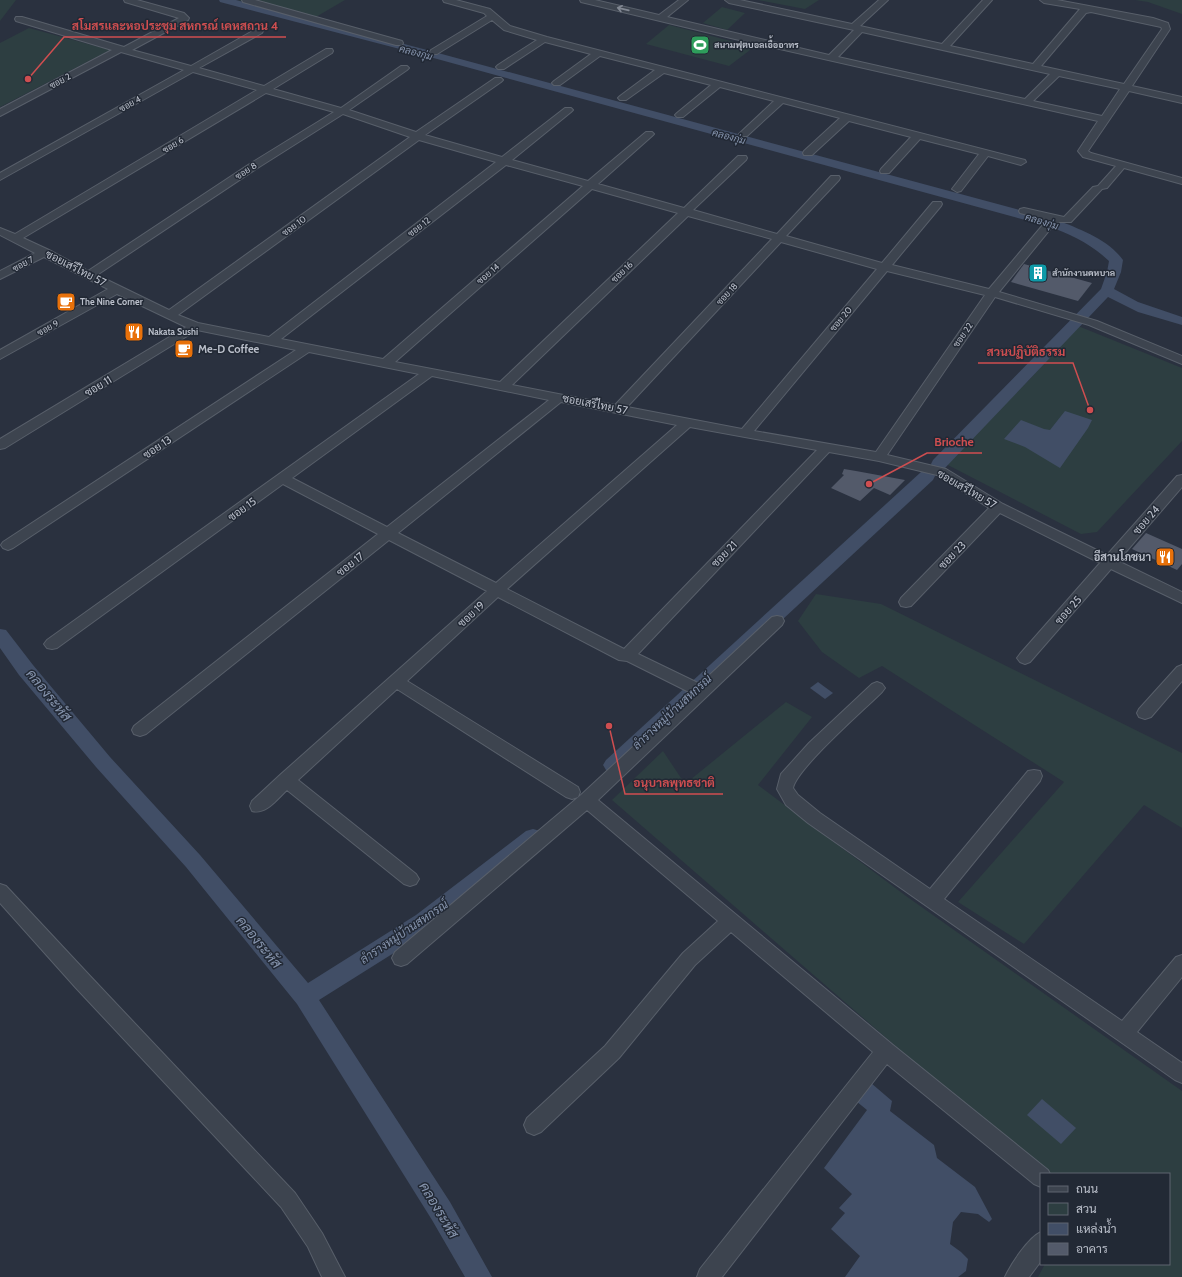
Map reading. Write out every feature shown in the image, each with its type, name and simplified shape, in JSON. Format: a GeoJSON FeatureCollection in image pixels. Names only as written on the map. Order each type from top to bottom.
{"type":"FeatureCollection","features":[{"type":"Feature","properties":{"kind":"street","name":"ซอย 2"},"geometry":{"type":"LineString","coordinates":[[0,113],[185,18],[182,15],[128,0]]}},
{"type":"Feature","properties":{"kind":"street"},"geometry":{"type":"LineString","coordinates":[[248,0],[400,43]]}},
{"type":"Feature","properties":{"kind":"street"},"geometry":{"type":"LineString","coordinates":[[269,7],[283,0]]}},
{"type":"Feature","properties":{"kind":"street"},"geometry":{"type":"LineString","coordinates":[[447,0],[481,9],[493,16],[506,28],[544,39],[1021,162]]}},
{"type":"Feature","properties":{"kind":"street"},"geometry":{"type":"LineString","coordinates":[[584,0],[1105,120]]}},
{"type":"Feature","properties":{"kind":"street"},"geometry":{"type":"LineString","coordinates":[[661,18],[684,0]]}},
{"type":"Feature","properties":{"kind":"street"},"geometry":{"type":"LineString","coordinates":[[729,0],[1182,100]]}},
{"type":"Feature","properties":{"kind":"street"},"geometry":{"type":"LineString","coordinates":[[831,58],[884,0]]}},
{"type":"Feature","properties":{"kind":"street"},"geometry":{"type":"LineString","coordinates":[[943,48],[988,0]]}},
{"type":"Feature","properties":{"kind":"street"},"geometry":{"type":"LineString","coordinates":[[1044,0],[1152,21],[1165,25],[1166,29],[1127,88],[1083,150],[1087,155],[1182,181]]}},
{"type":"Feature","properties":{"kind":"street"},"geometry":{"type":"LineString","coordinates":[[1036,67],[1083,11],[1090,9]]}},
{"type":"Feature","properties":{"kind":"street"},"geometry":{"type":"LineString","coordinates":[[434,52],[493,16]]}},
{"type":"Feature","properties":{"kind":"street"},"geometry":{"type":"LineString","coordinates":[[19,19],[122,50],[342,111],[417,136],[504,161],[884,267],[992,293],[1093,323],[1179,355]]}},
{"type":"Feature","properties":{"kind":"street","name":"ซอย 4"},"geometry":{"type":"LineString","coordinates":[[0,177],[260,31]]}},
{"type":"Feature","properties":{"kind":"street"},"geometry":{"type":"LineString","coordinates":[[500,67],[544,39]]}},
{"type":"Feature","properties":{"kind":"street","name":"ซอย 6"},"geometry":{"type":"LineString","coordinates":[[16,238],[329,51]]}},
{"type":"Feature","properties":{"kind":"street"},"geometry":{"type":"LineString","coordinates":[[557,83],[598,53]]}},
{"type":"Feature","properties":{"kind":"street","name":"ซอย 8"},"geometry":{"type":"LineString","coordinates":[[89,275],[252,167],[342,111],[404,68]]}},
{"type":"Feature","properties":{"kind":"street"},"geometry":{"type":"LineString","coordinates":[[623,98],[662,70]]}},
{"type":"Feature","properties":{"kind":"street"},"geometry":{"type":"LineString","coordinates":[[1027,102],[1057,72]]}},
{"type":"Feature","properties":{"kind":"street","name":"ซอย 10"},"geometry":{"type":"LineString","coordinates":[[170,315],[417,136],[498,80]]}},
{"type":"Feature","properties":{"kind":"street"},"geometry":{"type":"LineString","coordinates":[[680,114],[718,84]]}},
{"type":"Feature","properties":{"kind":"street"},"geometry":{"type":"LineString","coordinates":[[744,134],[781,100]]}},
{"type":"Feature","properties":{"kind":"street","name":"ซอย 12"},"geometry":{"type":"LineString","coordinates":[[270,342],[568,110]]}},
{"type":"Feature","properties":{"kind":"street"},"geometry":{"type":"LineString","coordinates":[[808,153],[846,118]]}},
{"type":"Feature","properties":{"kind":"street","name":"ซอย 14"},"geometry":{"type":"LineString","coordinates":[[386,363],[649,134]]}},
{"type":"Feature","properties":{"kind":"street"},"geometry":{"type":"LineString","coordinates":[[885,171],[917,136]]}},
{"type":"Feature","properties":{"kind":"street"},"geometry":{"type":"LineString","coordinates":[[957,190],[985,153]]}},
{"type":"Feature","properties":{"kind":"street","name":"ซอย 16"},"geometry":{"type":"LineString","coordinates":[[503,386],[742,158]]}},
{"type":"Feature","properties":{"kind":"street"},"geometry":{"type":"LineString","coordinates":[[1024,211],[1052,221],[1067,220],[1122,165]]}},
{"type":"Feature","properties":{"kind":"street","name":"ซอย 18"},"geometry":{"type":"LineString","coordinates":[[618,409],[835,178]]}},
{"type":"Feature","properties":{"kind":"street","name":"ซอย 20"},"geometry":{"type":"LineString","coordinates":[[745,434],[937,204]]}},
{"type":"Feature","properties":{"kind":"street","name":"ซอย 22"},"geometry":{"type":"LineString","coordinates":[[879,457],[992,293],[1052,221]]}},
{"type":"Feature","properties":{"kind":"street","name":"ซอยเสรีไทย 57"},"geometry":{"type":"LineString","coordinates":[[0,231],[195,326],[687,423],[879,457],[941,472],[998,507],[1182,598]]}},
{"type":"Feature","properties":{"kind":"street","name":"ซอย 7"},"geometry":{"type":"LineString","coordinates":[[0,276],[45,252]]}},
{"type":"Feature","properties":{"kind":"street","name":"ซอย 9"},"geometry":{"type":"LineString","coordinates":[[0,355],[117,289]]}},
{"type":"Feature","properties":{"kind":"street","name":"ซอย 11"},"geometry":{"type":"LineString","coordinates":[[0,445],[195,326]]}},
{"type":"Feature","properties":{"kind":"street","name":"ซอย 13"},"geometry":{"type":"LineString","coordinates":[[8,545],[305,348]]}},
{"type":"Feature","properties":{"kind":"street","name":"ซอย 15"},"geometry":{"type":"LineString","coordinates":[[52,644],[430,372]]}},
{"type":"Feature","properties":{"kind":"street","name":"ซอย 17"},"geometry":{"type":"LineString","coordinates":[[140,730],[560,397]]}},
{"type":"Feature","properties":{"kind":"street","name":"ซอย 19"},"geometry":{"type":"LineString","coordinates":[[258,806],[397,682],[497,590],[687,423]]}},
{"type":"Feature","properties":{"kind":"street","name":"ซอย 21"},"geometry":{"type":"LineString","coordinates":[[624,655],[826,448]]}},
{"type":"Feature","properties":{"kind":"street"},"geometry":{"type":"LineString","coordinates":[[283,479],[624,655],[700,691]]}},
{"type":"Feature","properties":{"kind":"street","name":"ซอย 24"},"geometry":{"type":"LineString","coordinates":[[1110,562],[1182,479]]}},
{"type":"Feature","properties":{"kind":"street","name":"ซอย 23"},"geometry":{"type":"LineString","coordinates":[[906,602],[998,507]]}},
{"type":"Feature","properties":{"kind":"street","name":"ซอย 25"},"geometry":{"type":"LineString","coordinates":[[1025,658],[1110,562]]}},
{"type":"Feature","properties":{"kind":"street"},"geometry":{"type":"LineString","coordinates":[[401,958],[580,796],[700,691],[776,621]]}},
{"type":"Feature","properties":{"kind":"street"},"geometry":{"type":"LineString","coordinates":[[1146,713],[1182,671]]}},
{"type":"Feature","properties":{"kind":"street"},"geometry":{"type":"LineString","coordinates":[[397,682],[580,796],[1040,1176]]}},
{"type":"Feature","properties":{"kind":"street"},"geometry":{"type":"LineString","coordinates":[[877,688],[815,747],[787,779],[785,789],[792,800],[814,818],[1182,1074]]}},
{"type":"Feature","properties":{"kind":"street"},"geometry":{"type":"LineString","coordinates":[[932,900],[1034,776]]}},
{"type":"Feature","properties":{"kind":"street"},"geometry":{"type":"LineString","coordinates":[[286,780],[410,879]]}},
{"type":"Feature","properties":{"kind":"street"},"geometry":{"type":"LineString","coordinates":[[0,891],[83,982],[288,1200],[315,1240],[334,1277]]}},
{"type":"Feature","properties":{"kind":"street"},"geometry":{"type":"LineString","coordinates":[[534,1125],[612,1052],[689,959],[731,920]]}},
{"type":"Feature","properties":{"kind":"street"},"geometry":{"type":"LineString","coordinates":[[1124,1033],[1182,963]]}},
{"type":"Feature","properties":{"kind":"street"},"geometry":{"type":"LineString","coordinates":[[708,1277],[886,1050]]}},
{"type":"Feature","properties":{"kind":"street"},"geometry":{"type":"LineString","coordinates":[[1016,1277],[1040,1244]]}},
{"type":"Feature","properties":{"kind":"green space"},"geometry":{"type":"Polygon","coordinates":[[[0,0],[16,0],[0,21],[0,0]]]}},
{"type":"Feature","properties":{"kind":"green space"},"geometry":{"type":"Polygon","coordinates":[[[238,0],[345,0],[309,21],[238,0]]]}},
{"type":"Feature","properties":{"kind":"green space"},"geometry":{"type":"Polygon","coordinates":[[[758,0],[819,0],[805,9],[758,0]]]}},
{"type":"Feature","properties":{"kind":"green space"},"geometry":{"type":"Polygon","coordinates":[[[1135,0],[1182,0],[1182,14],[1148,2],[1135,0]]]}},
{"type":"Feature","properties":{"kind":"green space"},"geometry":{"type":"Polygon","coordinates":[[[722,7],[745,13],[727,30],[703,23],[722,7]]]}},
{"type":"Feature","properties":{"kind":"green space","name":"สนามฟุตบอลเอื้ออาทร"},"geometry":{"type":"Polygon","coordinates":[[[669,25],[754,47],[729,66],[646,44],[669,25]]]}},
{"type":"Feature","properties":{"kind":"green space"},"geometry":{"type":"Polygon","coordinates":[[[29,28],[110,50],[0,107],[0,43],[29,28]]]}},
{"type":"Feature","properties":{"kind":"green space"},"geometry":{"type":"Polygon","coordinates":[[[1078,326],[1182,368],[1182,441],[1097,532],[1081,534],[944,463],[1029,380],[1078,326]]]}},
{"type":"Feature","properties":{"kind":"green space"},"geometry":{"type":"Polygon","coordinates":[[[816,594],[881,604],[1182,753],[1182,828],[1144,805],[1024,944],[958,902],[1064,782],[882,666],[859,678],[822,652],[798,621],[816,594]]]}},
{"type":"Feature","properties":{"kind":"green space"},"geometry":{"type":"Polygon","coordinates":[[[786,702],[812,717],[758,785],[906,896],[1182,1091],[1182,1277],[1038,1277],[1044,1265],[1170,1265],[1170,1173],[1042,1173],[612,800],[663,751],[685,784],[786,702]]]}},
{"type":"Feature","properties":{"kind":"water"},"geometry":{"type":"Polygon","coordinates":[[[1065,411],[1092,420],[1060,468],[1025,447],[1004,439],[1021,420],[1050,430],[1065,411]]]}},
{"type":"Feature","properties":{"kind":"water"},"geometry":{"type":"Polygon","coordinates":[[[818,682],[833,693],[825,699],[810,688],[818,682]]]}},
{"type":"Feature","properties":{"kind":"water"},"geometry":{"type":"Polygon","coordinates":[[[871,1083],[892,1101],[890,1111],[934,1145],[937,1158],[975,1187],[992,1219],[989,1222],[978,1214],[961,1212],[953,1222],[950,1244],[968,1259],[966,1271],[958,1277],[845,1277],[860,1256],[831,1229],[845,1213],[839,1208],[852,1194],[824,1168],[867,1110],[856,1101],[871,1083]]]}},
{"type":"Feature","properties":{"kind":"water"},"geometry":{"type":"Polygon","coordinates":[[[1042,1099],[1076,1128],[1061,1144],[1027,1115],[1042,1099]]]}},
{"type":"Feature","properties":{"kind":"building","name":"สำนักงานคหบาล"},"geometry":{"type":"Polygon","coordinates":[[[1024,264],[1092,283],[1078,301],[1011,282],[1024,264]]]}},
{"type":"Feature","properties":{"kind":"building"},"geometry":{"type":"Polygon","coordinates":[[[844,469],[905,480],[890,495],[874,488],[860,501],[831,488],[844,475],[842,474],[844,469]]]}},
{"type":"Feature","properties":{"kind":"building","name":"อีสานโภชนา"},"geometry":{"type":"Polygon","coordinates":[[[1146,533],[1182,549],[1182,564],[1177,570],[1132,549],[1146,533]]]}},
{"type":"Feature","properties":{"kind":"waterway","name":"คลองกุ่ม"},"geometry":{"type":"LineString","coordinates":[[224,0],[423,52],[1052,223],[1086,237],[1116,260],[1114,272],[1107,290]]}},
{"type":"Feature","properties":{"kind":"waterway","name":"ลำรางหมู่บ้านสหกรณ์"},"geometry":{"type":"LineString","coordinates":[[939,464],[1107,290]]}},
{"type":"Feature","properties":{"kind":"waterway","name":"คลองกุ่ม"},"geometry":{"type":"LineString","coordinates":[[1107,290],[1133,305],[1182,321]]}},
{"type":"Feature","properties":{"kind":"waterway","name":"ลำรางหมู่บ้านสหกรณ์"},"geometry":{"type":"LineString","coordinates":[[613,765],[927,476]]}},
{"type":"Feature","properties":{"kind":"waterway","name":"คลองระหัส"},"geometry":{"type":"LineString","coordinates":[[0,635],[26,670],[103,762],[193,861],[305,997]]}},
{"type":"Feature","properties":{"kind":"waterway","name":"ลำรางหมู่บ้านสหกรณ์"},"geometry":{"type":"LineString","coordinates":[[305,997],[424,922],[533,837]]}},
{"type":"Feature","properties":{"kind":"waterway","name":"คลองระหัส"},"geometry":{"type":"LineString","coordinates":[[305,997],[441,1211],[479,1277]]}},
{"type":"Feature","properties":{"kind":"place","name":"สนามฟุตบอลเอื้ออาทร"},"geometry":{"type":"Point","coordinates":[700,45]}},
{"type":"Feature","properties":{"kind":"place","name":"สโมสรและหอประชุม สหกรณ์ เคหสถาน 4"},"geometry":{"type":"Point","coordinates":[28,79]}},
{"type":"Feature","properties":{"kind":"place","name":"สำนักงานคหบาล"},"geometry":{"type":"Point","coordinates":[1038,273]}},
{"type":"Feature","properties":{"kind":"place","name":"The Nine Corner"},"geometry":{"type":"Point","coordinates":[66,302]}},
{"type":"Feature","properties":{"kind":"place","name":"Nakata Sushi"},"geometry":{"type":"Point","coordinates":[134,332]}},
{"type":"Feature","properties":{"kind":"place","name":"Me-D Coffee"},"geometry":{"type":"Point","coordinates":[184,349]}},
{"type":"Feature","properties":{"kind":"place","name":"สวนปฏิบัติธรรม"},"geometry":{"type":"Point","coordinates":[1090,410]}},
{"type":"Feature","properties":{"kind":"place","name":"Brioche"},"geometry":{"type":"Point","coordinates":[869,484]}},
{"type":"Feature","properties":{"kind":"place","name":"อีสานโภชนา"},"geometry":{"type":"Point","coordinates":[1165,557]}},
{"type":"Feature","properties":{"kind":"place","name":"อนุบาลพุทธชาติ"},"geometry":{"type":"Point","coordinates":[609,726]}}]}
